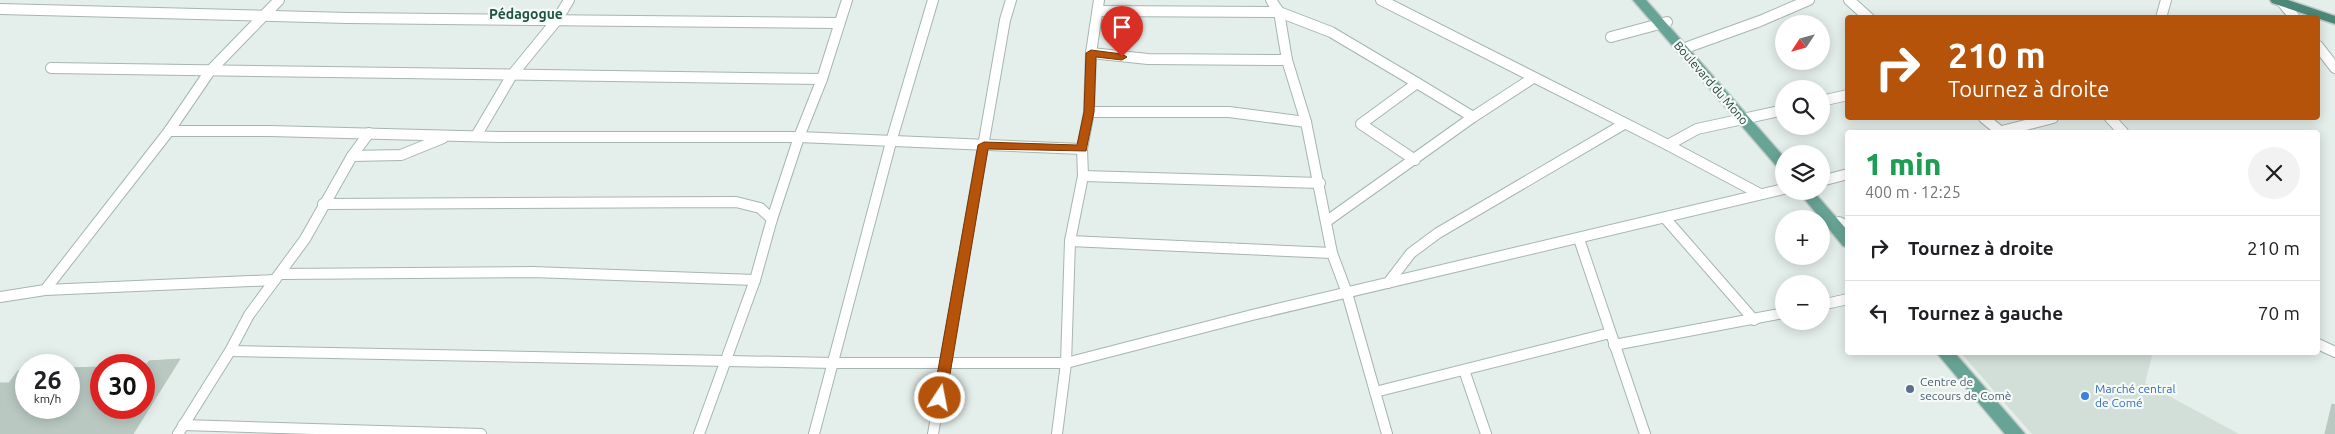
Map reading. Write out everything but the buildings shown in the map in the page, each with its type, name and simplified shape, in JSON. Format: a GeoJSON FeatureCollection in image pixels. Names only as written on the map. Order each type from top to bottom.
{"type":"FeatureCollection","features":[{"type":"Feature","properties":{"kind":"highway"},"geometry":{"type":"LineString","coordinates":[[2279,1],[2335,20]]}},
{"type":"Feature","properties":{"kind":"main road","name":"Boulevard du Mono"},"geometry":{"type":"LineString","coordinates":[[1639,0],[1688,47],[1775,155]]}},
{"type":"Feature","properties":{"kind":"main road","name":"Boulevard du Mono"},"geometry":{"type":"LineString","coordinates":[[1647,0],[1663,23],[1747,119],[1775,146]]}},
{"type":"Feature","properties":{"kind":"main road"},"geometry":{"type":"LineString","coordinates":[[1813,200],[1845,238]]}},
{"type":"Feature","properties":{"kind":"main road"},"geometry":{"type":"LineString","coordinates":[[1823,200],[1845,226]]}},
{"type":"Feature","properties":{"kind":"main road"},"geometry":{"type":"LineString","coordinates":[[1947,355],[2016,434]]}},
{"type":"Feature","properties":{"kind":"main road"},"geometry":{"type":"LineString","coordinates":[[1958,355],[2026,434]]}},
{"type":"Feature","properties":{"kind":"street"},"geometry":{"type":"LineString","coordinates":[[45,290],[169,132],[210,71],[279,0]]}},
{"type":"Feature","properties":{"kind":"street"},"geometry":{"type":"LineString","coordinates":[[476,136],[512,75],[557,20],[569,0]]}},
{"type":"Feature","properties":{"kind":"street"},"geometry":{"type":"LineString","coordinates":[[699,434],[724,360],[755,280],[772,219],[799,137],[822,79],[847,0]]}},
{"type":"Feature","properties":{"kind":"street"},"geometry":{"type":"LineString","coordinates":[[814,434],[891,142],[933,0]]}},
{"type":"Feature","properties":{"kind":"street"},"geometry":{"type":"LineString","coordinates":[[933,434],[1005,20],[1011,0]]}},
{"type":"Feature","properties":{"kind":"street"},"geometry":{"type":"LineString","coordinates":[[1057,434],[1066,363],[1070,241],[1083,176],[1082,149],[1089,112],[1091,53],[1100,0]]}},
{"type":"Feature","properties":{"kind":"street"},"geometry":{"type":"LineString","coordinates":[[1271,0],[1279,12],[1286,60],[1306,122],[1320,184],[1332,253],[1346,293],[1387,434]]}},
{"type":"Feature","properties":{"kind":"street"},"geometry":{"type":"LineString","coordinates":[[1381,0],[1668,145],[1760,194]]}},
{"type":"Feature","properties":{"kind":"street"},"geometry":{"type":"LineString","coordinates":[[1688,47],[1760,21],[1809,0]]}},
{"type":"Feature","properties":{"kind":"street"},"geometry":{"type":"LineString","coordinates":[[1849,0],[1866,15]]}},
{"type":"Feature","properties":{"kind":"street"},"geometry":{"type":"LineString","coordinates":[[2162,15],[2166,0]]}},
{"type":"Feature","properties":{"kind":"street"},"geometry":{"type":"LineString","coordinates":[[2279,1],[2292,15]]}},
{"type":"Feature","properties":{"kind":"street"},"geometry":{"type":"LineString","coordinates":[[0,9],[463,20],[771,24],[839,23]]}},
{"type":"Feature","properties":{"kind":"street"},"geometry":{"type":"LineString","coordinates":[[1098,11],[1279,12],[1332,32],[1473,117]]}},
{"type":"Feature","properties":{"kind":"street"},"geometry":{"type":"LineString","coordinates":[[1611,37],[1663,23]]}},
{"type":"Feature","properties":{"kind":"street"},"geometry":{"type":"LineString","coordinates":[[2320,51],[2335,68]]}},
{"type":"Feature","properties":{"kind":"street"},"geometry":{"type":"LineString","coordinates":[[1091,53],[1148,58],[1286,60]]}},
{"type":"Feature","properties":{"kind":"street"},"geometry":{"type":"LineString","coordinates":[[51,68],[822,79]]}},
{"type":"Feature","properties":{"kind":"street"},"geometry":{"type":"LineString","coordinates":[[1327,221],[1473,117],[1533,78]]}},
{"type":"Feature","properties":{"kind":"street"},"geometry":{"type":"LineString","coordinates":[[1415,160],[1361,124],[1417,83]]}},
{"type":"Feature","properties":{"kind":"street"},"geometry":{"type":"LineString","coordinates":[[1830,100],[1845,96]]}},
{"type":"Feature","properties":{"kind":"street"},"geometry":{"type":"LineString","coordinates":[[1089,112],[1230,112],[1255,118],[1306,122]]}},
{"type":"Feature","properties":{"kind":"street"},"geometry":{"type":"LineString","coordinates":[[1668,145],[1696,130],[1775,112]]}},
{"type":"Feature","properties":{"kind":"street"},"geometry":{"type":"LineString","coordinates":[[1986,120],[1998,130]]}},
{"type":"Feature","properties":{"kind":"street"},"geometry":{"type":"LineString","coordinates":[[2008,130],[2045,120]]}},
{"type":"Feature","properties":{"kind":"street"},"geometry":{"type":"LineString","coordinates":[[2112,120],[2121,130]]}},
{"type":"Feature","properties":{"kind":"street"},"geometry":{"type":"LineString","coordinates":[[1388,283],[1411,253],[1438,233],[1624,124]]}},
{"type":"Feature","properties":{"kind":"street"},"geometry":{"type":"LineString","coordinates":[[169,132],[270,131],[448,136],[799,137],[1082,149]]}},
{"type":"Feature","properties":{"kind":"street"},"geometry":{"type":"LineString","coordinates":[[181,429],[230,351],[249,315],[305,239],[323,204],[352,156],[369,133]]}},
{"type":"Feature","properties":{"kind":"street"},"geometry":{"type":"LineString","coordinates":[[352,156],[401,155],[448,136]]}},
{"type":"Feature","properties":{"kind":"street"},"geometry":{"type":"LineString","coordinates":[[1830,179],[1845,175]]}},
{"type":"Feature","properties":{"kind":"street"},"geometry":{"type":"LineString","coordinates":[[1083,176],[1320,184]]}},
{"type":"Feature","properties":{"kind":"street"},"geometry":{"type":"LineString","coordinates":[[230,351],[833,363],[1066,363],[1346,293],[1775,191]]}},
{"type":"Feature","properties":{"kind":"street"},"geometry":{"type":"LineString","coordinates":[[323,204],[736,202],[755,205],[764,209],[772,219]]}},
{"type":"Feature","properties":{"kind":"street"},"geometry":{"type":"LineString","coordinates":[[1665,218],[1754,320]]}},
{"type":"Feature","properties":{"kind":"street"},"geometry":{"type":"LineString","coordinates":[[1579,239],[1645,434]]}},
{"type":"Feature","properties":{"kind":"street"},"geometry":{"type":"LineString","coordinates":[[1070,241],[1332,253]]}},
{"type":"Feature","properties":{"kind":"street"},"geometry":{"type":"LineString","coordinates":[[0,297],[45,290],[278,277],[532,272],[755,280]]}},
{"type":"Feature","properties":{"kind":"street"},"geometry":{"type":"LineString","coordinates":[[1830,303],[1845,300]]}},
{"type":"Feature","properties":{"kind":"street"},"geometry":{"type":"LineString","coordinates":[[1614,345],[1775,315]]}},
{"type":"Feature","properties":{"kind":"street"},"geometry":{"type":"LineString","coordinates":[[1375,392],[1610,333]]}},
{"type":"Feature","properties":{"kind":"street"},"geometry":{"type":"LineString","coordinates":[[2320,345],[2335,352]]}},
{"type":"Feature","properties":{"kind":"street"},"geometry":{"type":"LineString","coordinates":[[1464,370],[1486,434]]}},
{"type":"Feature","properties":{"kind":"street"},"geometry":{"type":"LineString","coordinates":[[181,429],[481,434]]}},
{"type":"Feature","properties":{"kind":"shaded area","name":"Marché central de Comé"},"geometry":{"type":"Polygon","coordinates":[[[1963,355],[2151,355],[2145,383],[2239,434],[2032,434],[1963,355]]]}},
{"type":"Feature","properties":{"kind":"place","name":"Centre de secours de Comè"},"geometry":{"type":"Point","coordinates":[1910,389]}},
{"type":"Feature","properties":{"kind":"place","name":"Marché central de Comé"},"geometry":{"type":"Point","coordinates":[2085,396]}},
{"type":"Feature","properties":{"kind":"district","name":"Pédagogue"},"geometry":{"type":"Point","coordinates":[526,14]}},
{"type":"Feature","properties":{"kind":"route"},"geometry":{"type":"LineString","coordinates":[[940,398],[984,145],[1082,149],[1089,112],[1091,53],[1122,57]]}}]}
